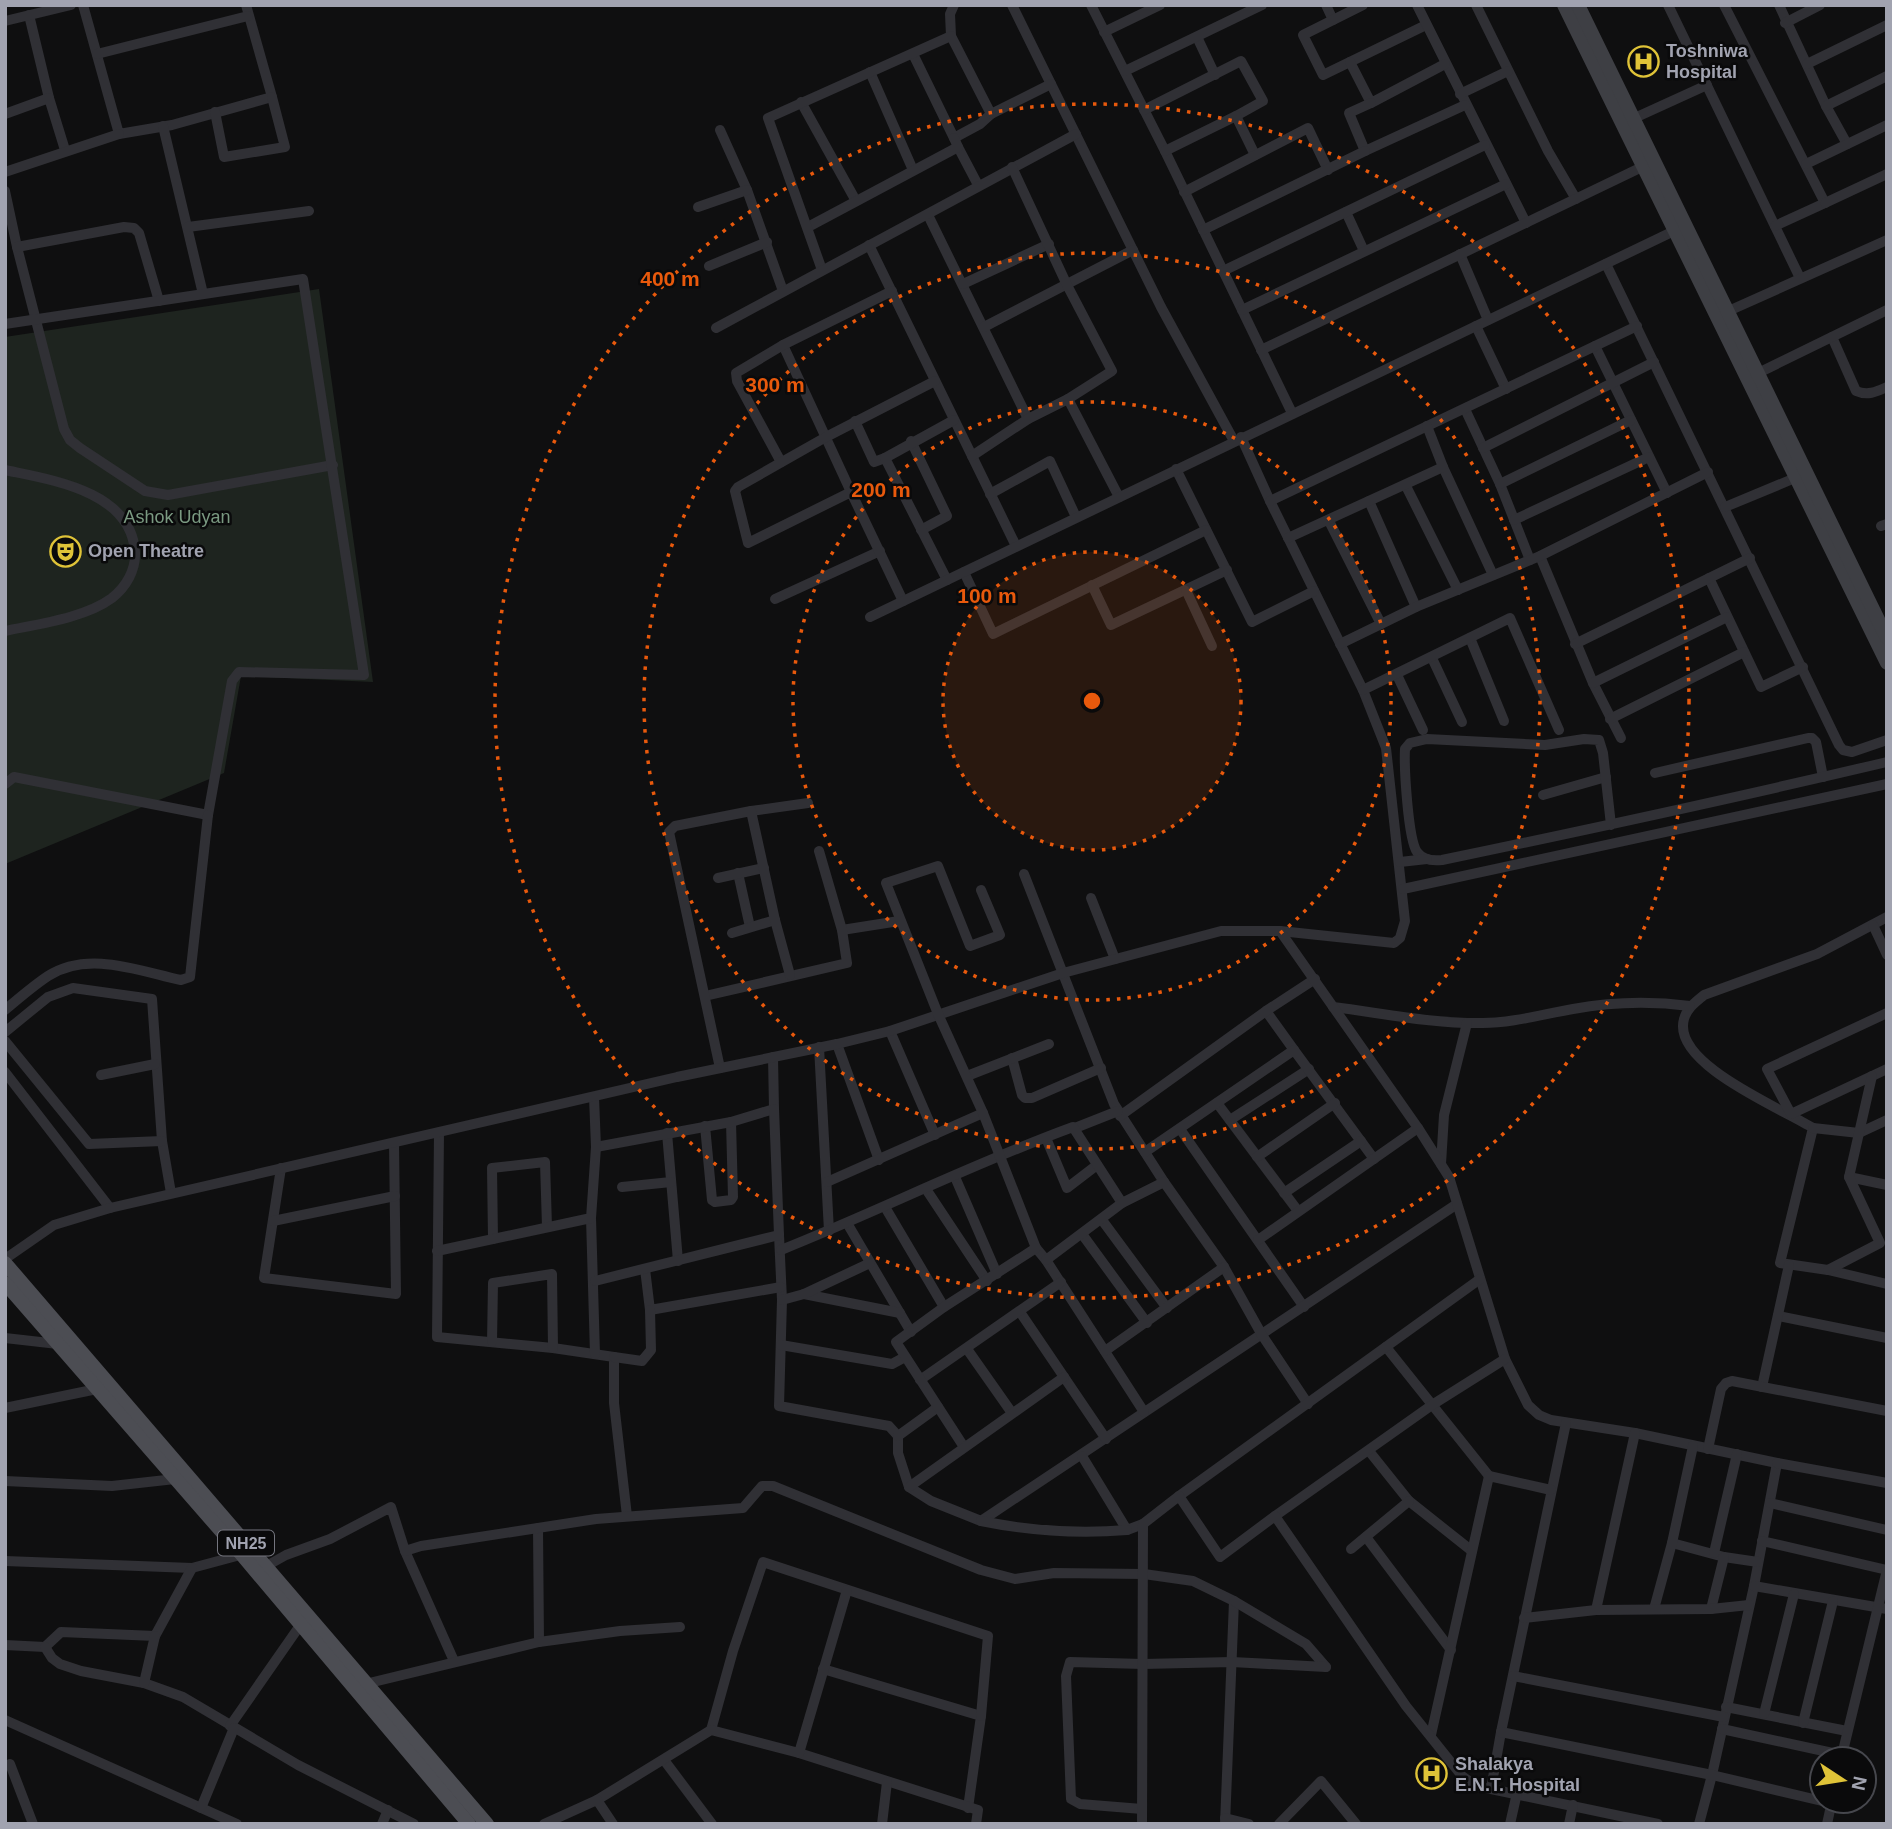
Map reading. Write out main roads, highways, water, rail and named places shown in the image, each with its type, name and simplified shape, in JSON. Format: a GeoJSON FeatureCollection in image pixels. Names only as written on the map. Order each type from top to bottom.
{"type":"FeatureCollection","features":[{"type":"Feature","properties":{"kind":"main road","name":"NH25"},"geometry":{"type":"LineString","coordinates":[[5,1261],[206,1499],[261,1569],[486,1824]]}},
{"type":"Feature","properties":{"kind":"main road","name":"NH25"},"geometry":{"type":"LineString","coordinates":[[5,1283],[175,1479],[248,1553]]}},
{"type":"Feature","properties":{"kind":"main road","name":"NH25"},"geometry":{"type":"LineString","coordinates":[[261,1569],[301,1624],[469,1824]]}},
{"type":"Feature","properties":{"kind":"place","name":"Toshniwa Hospital"},"geometry":{"type":"Point","coordinates":[1643,61]}},
{"type":"Feature","properties":{"kind":"place","name":"Open Theatre"},"geometry":{"type":"Point","coordinates":[65,551]}},
{"type":"Feature","properties":{"kind":"place","name":"Shalakya E.N.T. Hospital"},"geometry":{"type":"Point","coordinates":[1432,1774]}},
{"type":"Feature","properties":{"kind":"park label","name":"Ashok Udyan"},"geometry":{"type":"Point","coordinates":[177,517]}}]}
